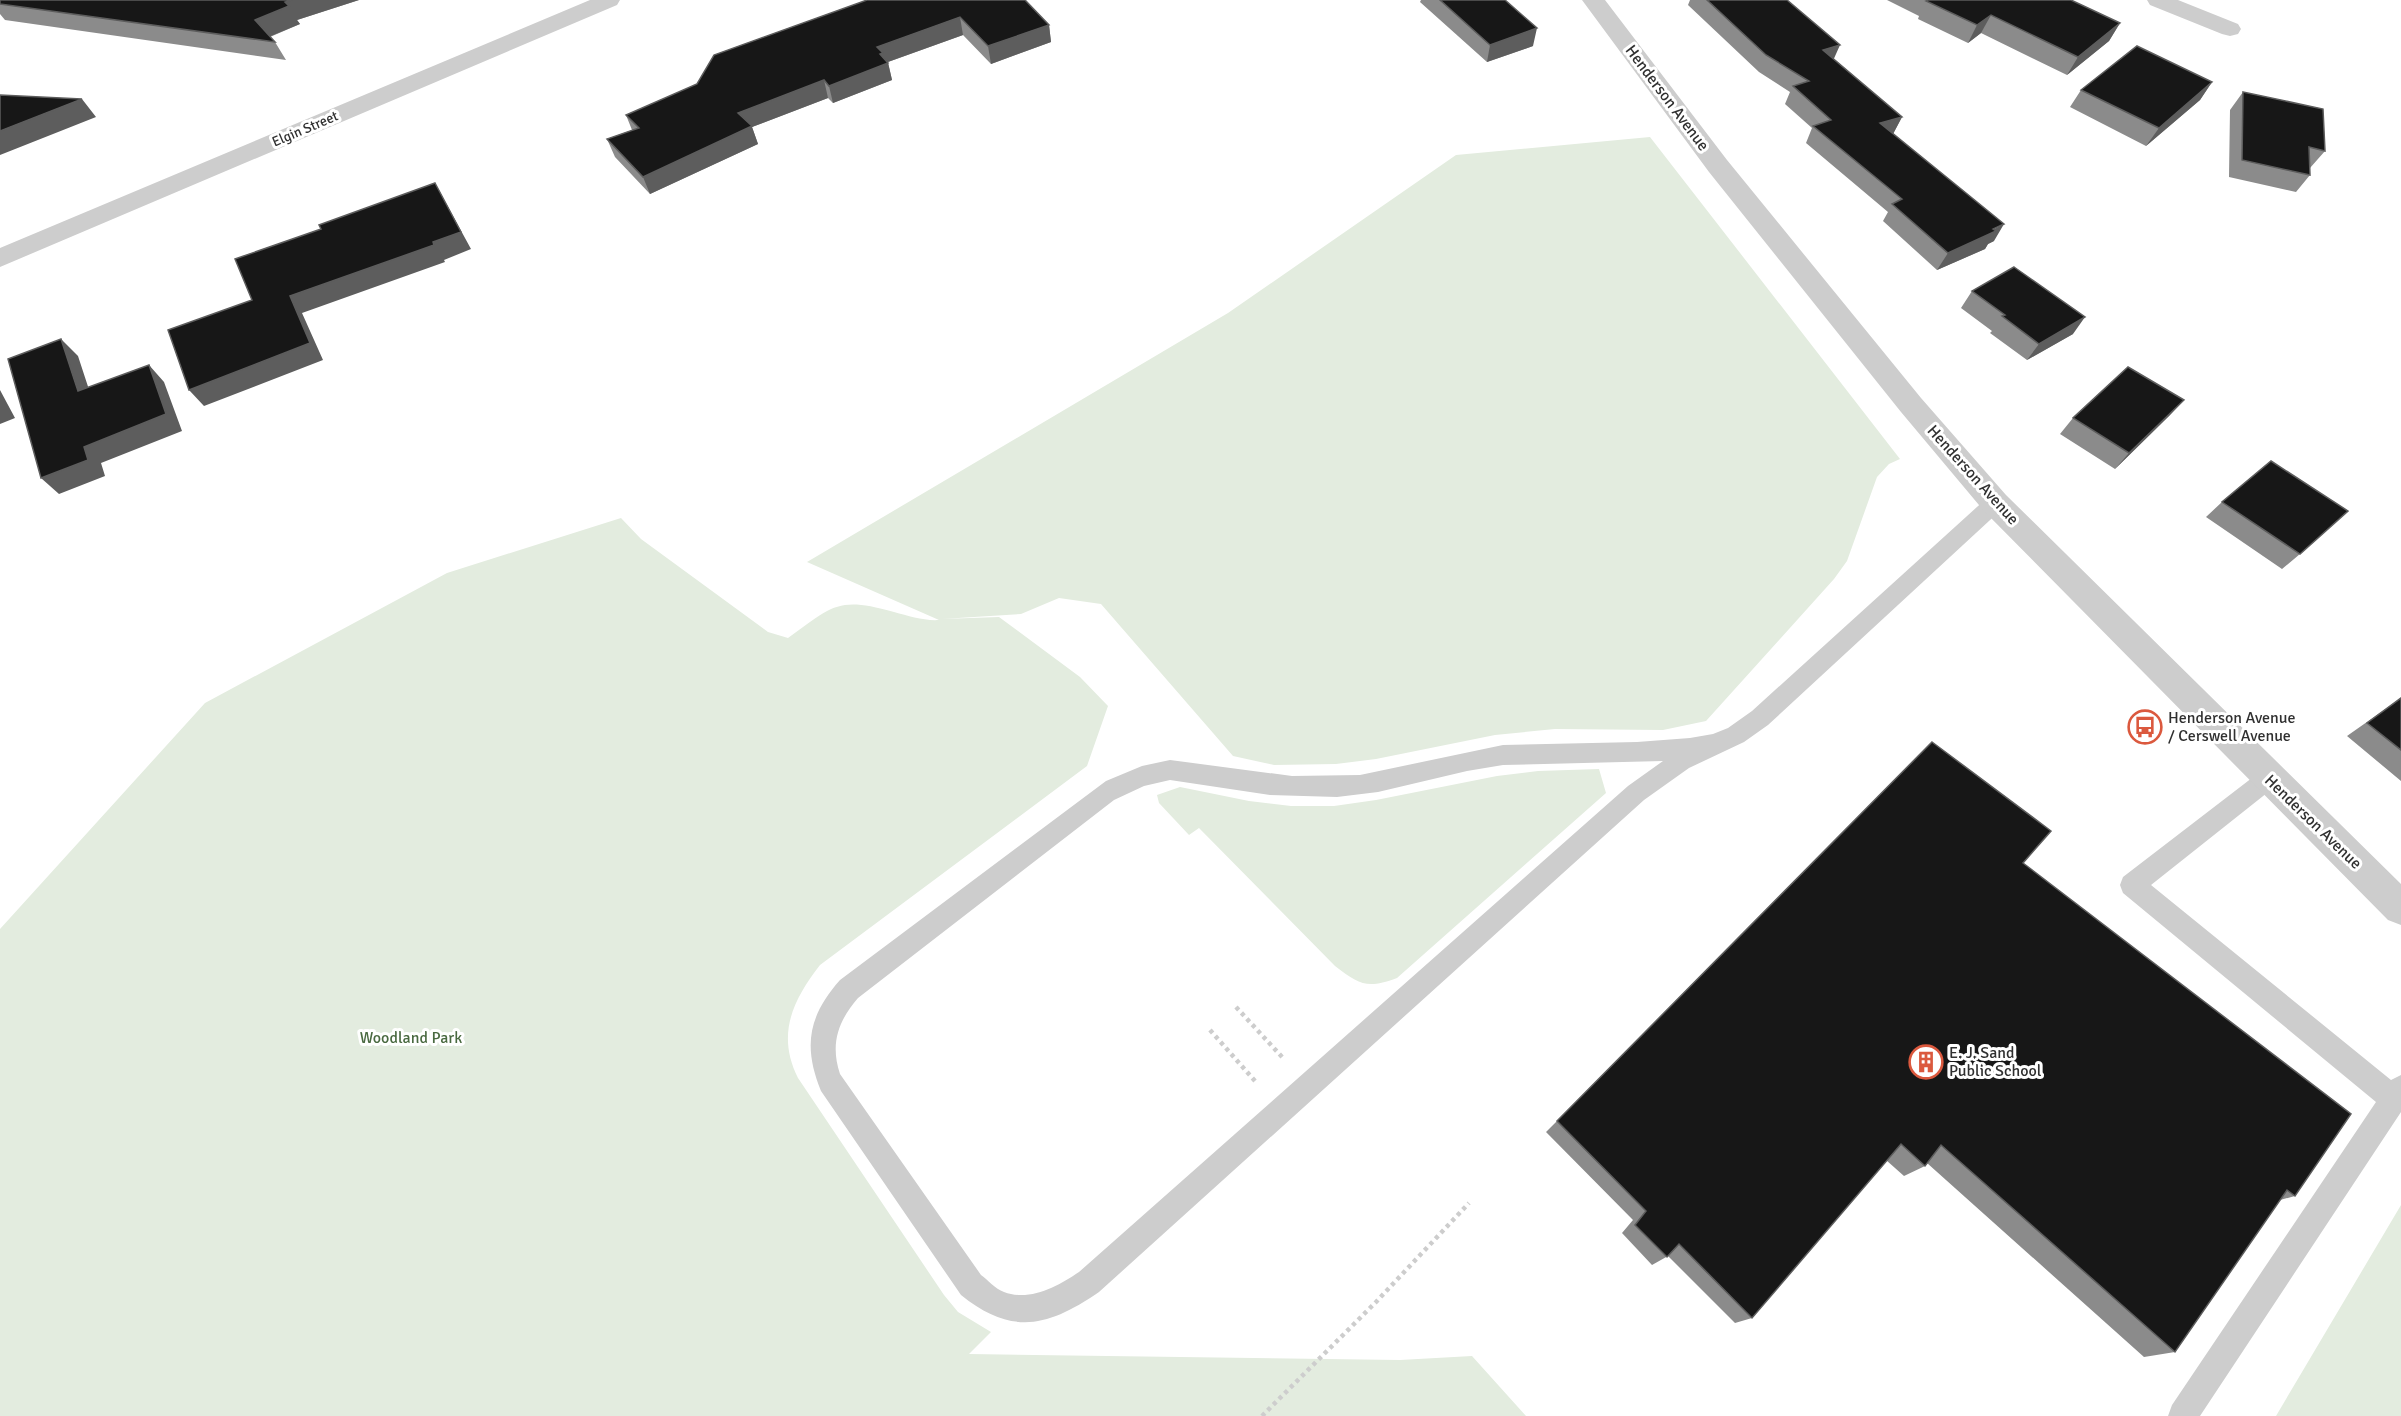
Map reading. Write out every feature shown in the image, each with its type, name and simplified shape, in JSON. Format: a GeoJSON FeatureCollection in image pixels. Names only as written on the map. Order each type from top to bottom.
{"type":"FeatureCollection","features":[{"type":"Feature","properties":{"kind":"street","name":"Elgin Street"},"geometry":{"type":"LineString","coordinates":[[0,258],[609,0]]}},
{"type":"Feature","properties":{"kind":"street","name":"Henderson Avenue"},"geometry":{"type":"LineString","coordinates":[[1593,0],[1718,166],[1911,405],[1995,502],[2401,908]]}},
{"type":"Feature","properties":{"kind":"street"},"geometry":{"type":"LineString","coordinates":[[2158,0],[2230,29]]}},
{"type":"Feature","properties":{"kind":"lane"},"geometry":{"type":"LineString","coordinates":[[1716,744],[1684,750],[1502,755],[1348,786],[1293,788],[1180,770],[1143,775],[1106,793],[849,989],[838,1000],[823,1026],[821,1040],[824,1069],[830,1083],[971,1285],[1000,1305],[1020,1309],[1057,1301],[1089,1282],[1636,793],[1681,761],[1736,735],[1760,718],[1995,502]]}},
{"type":"Feature","properties":{"kind":"lane"},"geometry":{"type":"LineString","coordinates":[[2183,1416],[2397,1093],[2132,885],[2269,778]]}},
{"type":"Feature","properties":{"kind":"path"},"geometry":{"type":"LineString","coordinates":[[1236,1007],[1287,1063]]}},
{"type":"Feature","properties":{"kind":"path"},"geometry":{"type":"LineString","coordinates":[[1210,1030],[1261,1087]]}},
{"type":"Feature","properties":{"kind":"path"},"geometry":{"type":"LineString","coordinates":[[1262,1416],[1376,1302],[1469,1203]]}},
{"type":"Feature","properties":{"kind":"green space","name":"Woodland Park"},"geometry":{"type":"Polygon","coordinates":[[[1650,137],[1900,459],[1889,464],[1877,477],[1847,561],[1834,579],[1706,721],[1663,730],[1555,729],[1495,735],[1376,759],[1336,764],[1274,765],[1233,756],[1101,604],[1059,598],[1021,614],[942,619],[999,617],[1080,677],[1108,706],[1087,766],[820,965],[795,1005],[788,1032],[788,1047],[798,1078],[944,1295],[958,1312],[991,1332],[969,1354],[1400,1360],[1472,1356],[1526,1416],[0,1416],[0,929],[205,703],[447,573],[621,518],[641,539],[768,632],[788,638],[826,611],[847,605],[875,607],[916,618],[939,620],[807,562],[1228,313],[1456,155],[1650,137]]]}},
{"type":"Feature","properties":{"kind":"green space"},"geometry":{"type":"Polygon","coordinates":[[[1599,769],[1606,793],[1397,978],[1371,984],[1358,981],[1335,966],[1199,828],[1189,835],[1159,803],[1157,795],[1180,787],[1249,801],[1291,806],[1334,806],[1497,776],[1538,771],[1599,769]]]}},
{"type":"Feature","properties":{"kind":"green space"},"geometry":{"type":"Polygon","coordinates":[[[2401,1205],[2401,1416],[2276,1416],[2401,1205]]]}},
{"type":"Feature","properties":{"kind":"building"},"geometry":{"type":"Polygon","coordinates":[[[0,0],[292,0],[285,2],[289,6],[255,20],[275,42],[0,4],[0,0]]]}},
{"type":"Feature","properties":{"kind":"building"},"geometry":{"type":"Polygon","coordinates":[[[867,0],[1025,0],[1049,25],[988,46],[960,17],[877,47],[888,63],[829,86],[824,80],[738,113],[752,126],[643,177],[607,139],[639,128],[626,115],[697,84],[714,55],[867,0]]]}},
{"type":"Feature","properties":{"kind":"building"},"geometry":{"type":"Polygon","coordinates":[[[1440,0],[1505,0],[1537,28],[1490,45],[1440,0]]]}},
{"type":"Feature","properties":{"kind":"building"},"geometry":{"type":"Polygon","coordinates":[[[1707,0],[1787,0],[1840,45],[1823,50],[1902,117],[1880,123],[2004,224],[1993,229],[1996,231],[1948,253],[1892,204],[1902,199],[1813,126],[1831,120],[1793,86],[1809,81],[1766,55],[1707,0]]]}},
{"type":"Feature","properties":{"kind":"building"},"geometry":{"type":"Polygon","coordinates":[[[2071,0],[2120,23],[2078,57],[1991,15],[1977,25],[1926,1],[2071,0]]]}},
{"type":"Feature","properties":{"kind":"building"},"geometry":{"type":"Polygon","coordinates":[[[2137,46],[2212,82],[2159,128],[2081,90],[2137,46]]]}},
{"type":"Feature","properties":{"kind":"building"},"geometry":{"type":"Polygon","coordinates":[[[2243,92],[2323,109],[2325,151],[2309,147],[2310,175],[2242,160],[2243,92]]]}},
{"type":"Feature","properties":{"kind":"building"},"geometry":{"type":"Polygon","coordinates":[[[0,95],[82,99],[0,131],[0,95]]]}},
{"type":"Feature","properties":{"kind":"building"},"geometry":{"type":"Polygon","coordinates":[[[435,183],[461,232],[433,242],[434,245],[290,296],[310,343],[189,390],[168,330],[252,300],[235,259],[321,229],[319,225],[435,183]]]}},
{"type":"Feature","properties":{"kind":"building"},"geometry":{"type":"Polygon","coordinates":[[[2014,267],[2085,317],[2039,344],[1972,291],[2014,267]]]}},
{"type":"Feature","properties":{"kind":"building"},"geometry":{"type":"Polygon","coordinates":[[[61,339],[78,391],[149,365],[166,414],[84,447],[88,460],[41,478],[8,359],[61,339]]]}},
{"type":"Feature","properties":{"kind":"building"},"geometry":{"type":"Polygon","coordinates":[[[2128,367],[2184,400],[2129,453],[2073,418],[2128,367]]]}},
{"type":"Feature","properties":{"kind":"building"},"geometry":{"type":"Polygon","coordinates":[[[2271,461],[2348,511],[2300,554],[2222,502],[2271,461]]]}},
{"type":"Feature","properties":{"kind":"building"},"geometry":{"type":"Polygon","coordinates":[[[2401,698],[2401,750],[2367,723],[2401,698]]]}},
{"type":"Feature","properties":{"kind":"building","name":"E. J. Sand Public School"},"geometry":{"type":"Polygon","coordinates":[[[1932,742],[2051,831],[2023,863],[2351,1114],[2295,1196],[2287,1190],[2175,1352],[1941,1145],[1925,1166],[1901,1144],[1752,1318],[1679,1244],[1667,1257],[1635,1225],[1646,1211],[1557,1121],[1932,742]]]}},
{"type":"Feature","properties":{"kind":"place","name":"Henderson Avenue / Cerswell Avenue"},"geometry":{"type":"Point","coordinates":[2145,727]}},
{"type":"Feature","properties":{"kind":"place","name":"E. J. Sand Public School"},"geometry":{"type":"Point","coordinates":[1926,1062]}}]}
